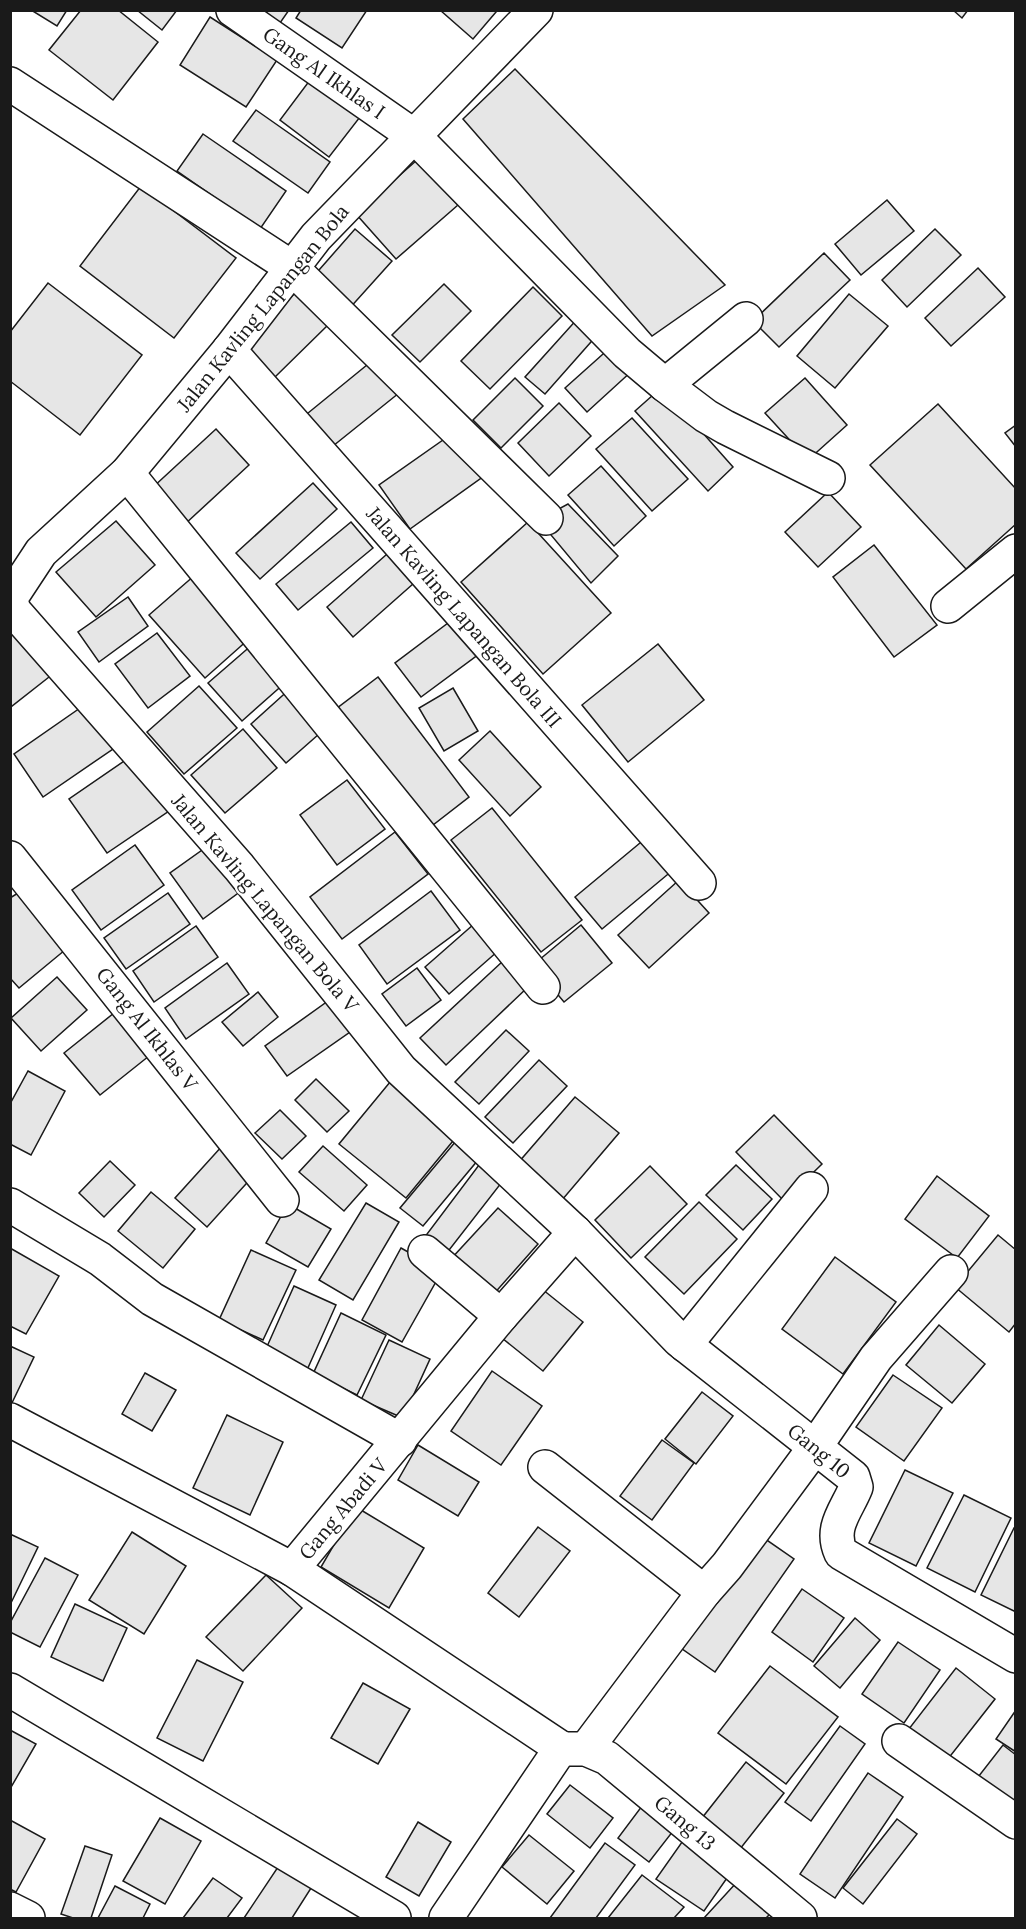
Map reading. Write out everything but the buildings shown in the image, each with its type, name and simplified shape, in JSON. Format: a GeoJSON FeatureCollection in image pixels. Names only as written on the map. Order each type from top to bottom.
{"type":"FeatureCollection","features":[{"type":"Feature","properties":{"kind":"street","name":"Gang Al Ikhlas I"},"geometry":{"type":"LineString","coordinates":[[234,10],[414,136],[627,353],[665,385],[706,416],[725,427],[828,478]]}},
{"type":"Feature","properties":{"kind":"street","name":"Jalan Kavling Lapangan Bola"},"geometry":{"type":"LineString","coordinates":[[41,552],[127,473],[228,350],[316,237],[535,11]]}},
{"type":"Feature","properties":{"kind":"street"},"geometry":{"type":"LineString","coordinates":[[10,84],[291,267],[546,518]]}},
{"type":"Feature","properties":{"kind":"street"},"geometry":{"type":"LineString","coordinates":[[665,385],[746,319]]}},
{"type":"Feature","properties":{"kind":"street","name":"Jalan Kavling Lapangan Bola III"},"geometry":{"type":"LineString","coordinates":[[228,350],[699,883]]}},
{"type":"Feature","properties":{"kind":"street"},"geometry":{"type":"LineString","coordinates":[[127,473],[543,987]]}},
{"type":"Feature","properties":{"kind":"street"},"geometry":{"type":"LineString","coordinates":[[948,606],[1016,551]]}},
{"type":"Feature","properties":{"kind":"street","name":"Jalan Kavling Lapangan Bola V"},"geometry":{"type":"LineString","coordinates":[[41,552],[12,596],[15,612],[239,867],[401,1070],[575,1232]]}},
{"type":"Feature","properties":{"kind":"street","name":"Gang Al Ikhlas V"},"geometry":{"type":"LineString","coordinates":[[14,870],[282,1200]]}},
{"type":"Feature","properties":{"kind":"street"},"geometry":{"type":"LineString","coordinates":[[685,1345],[811,1189]]}},
{"type":"Feature","properties":{"kind":"street"},"geometry":{"type":"LineString","coordinates":[[10,1205],[100,1259],[152,1299],[400,1440]]}},
{"type":"Feature","properties":{"kind":"street","name":"Gang Abadi V"},"geometry":{"type":"LineString","coordinates":[[10,1420],[292,1569],[501,1316],[575,1232]]}},
{"type":"Feature","properties":{"kind":"street","name":"Gang 10"},"geometry":{"type":"LineString","coordinates":[[575,1232],[685,1345],[854,1477],[856,1487],[837,1528],[835,1541],[840,1552],[1016,1656]]}},
{"type":"Feature","properties":{"kind":"street"},"geometry":{"type":"LineString","coordinates":[[425,1252],[501,1316]]}},
{"type":"Feature","properties":{"kind":"street"},"geometry":{"type":"LineString","coordinates":[[446,1918],[573,1749],[727,1566],[815,1447],[876,1359],[951,1272]]}},
{"type":"Feature","properties":{"kind":"street"},"geometry":{"type":"LineString","coordinates":[[545,1467],[704,1592]]}},
{"type":"Feature","properties":{"kind":"street","name":"Gang 13"},"geometry":{"type":"LineString","coordinates":[[292,1569],[573,1749],[607,1758],[800,1918]]}},
{"type":"Feature","properties":{"kind":"street"},"geometry":{"type":"LineString","coordinates":[[10,1690],[394,1918]]}},
{"type":"Feature","properties":{"kind":"street"},"geometry":{"type":"LineString","coordinates":[[899,1741],[1016,1822]]}},
{"type":"Feature","properties":{"kind":"street"},"geometry":{"type":"LineString","coordinates":[[10,1909],[28,1918]]}}]}
